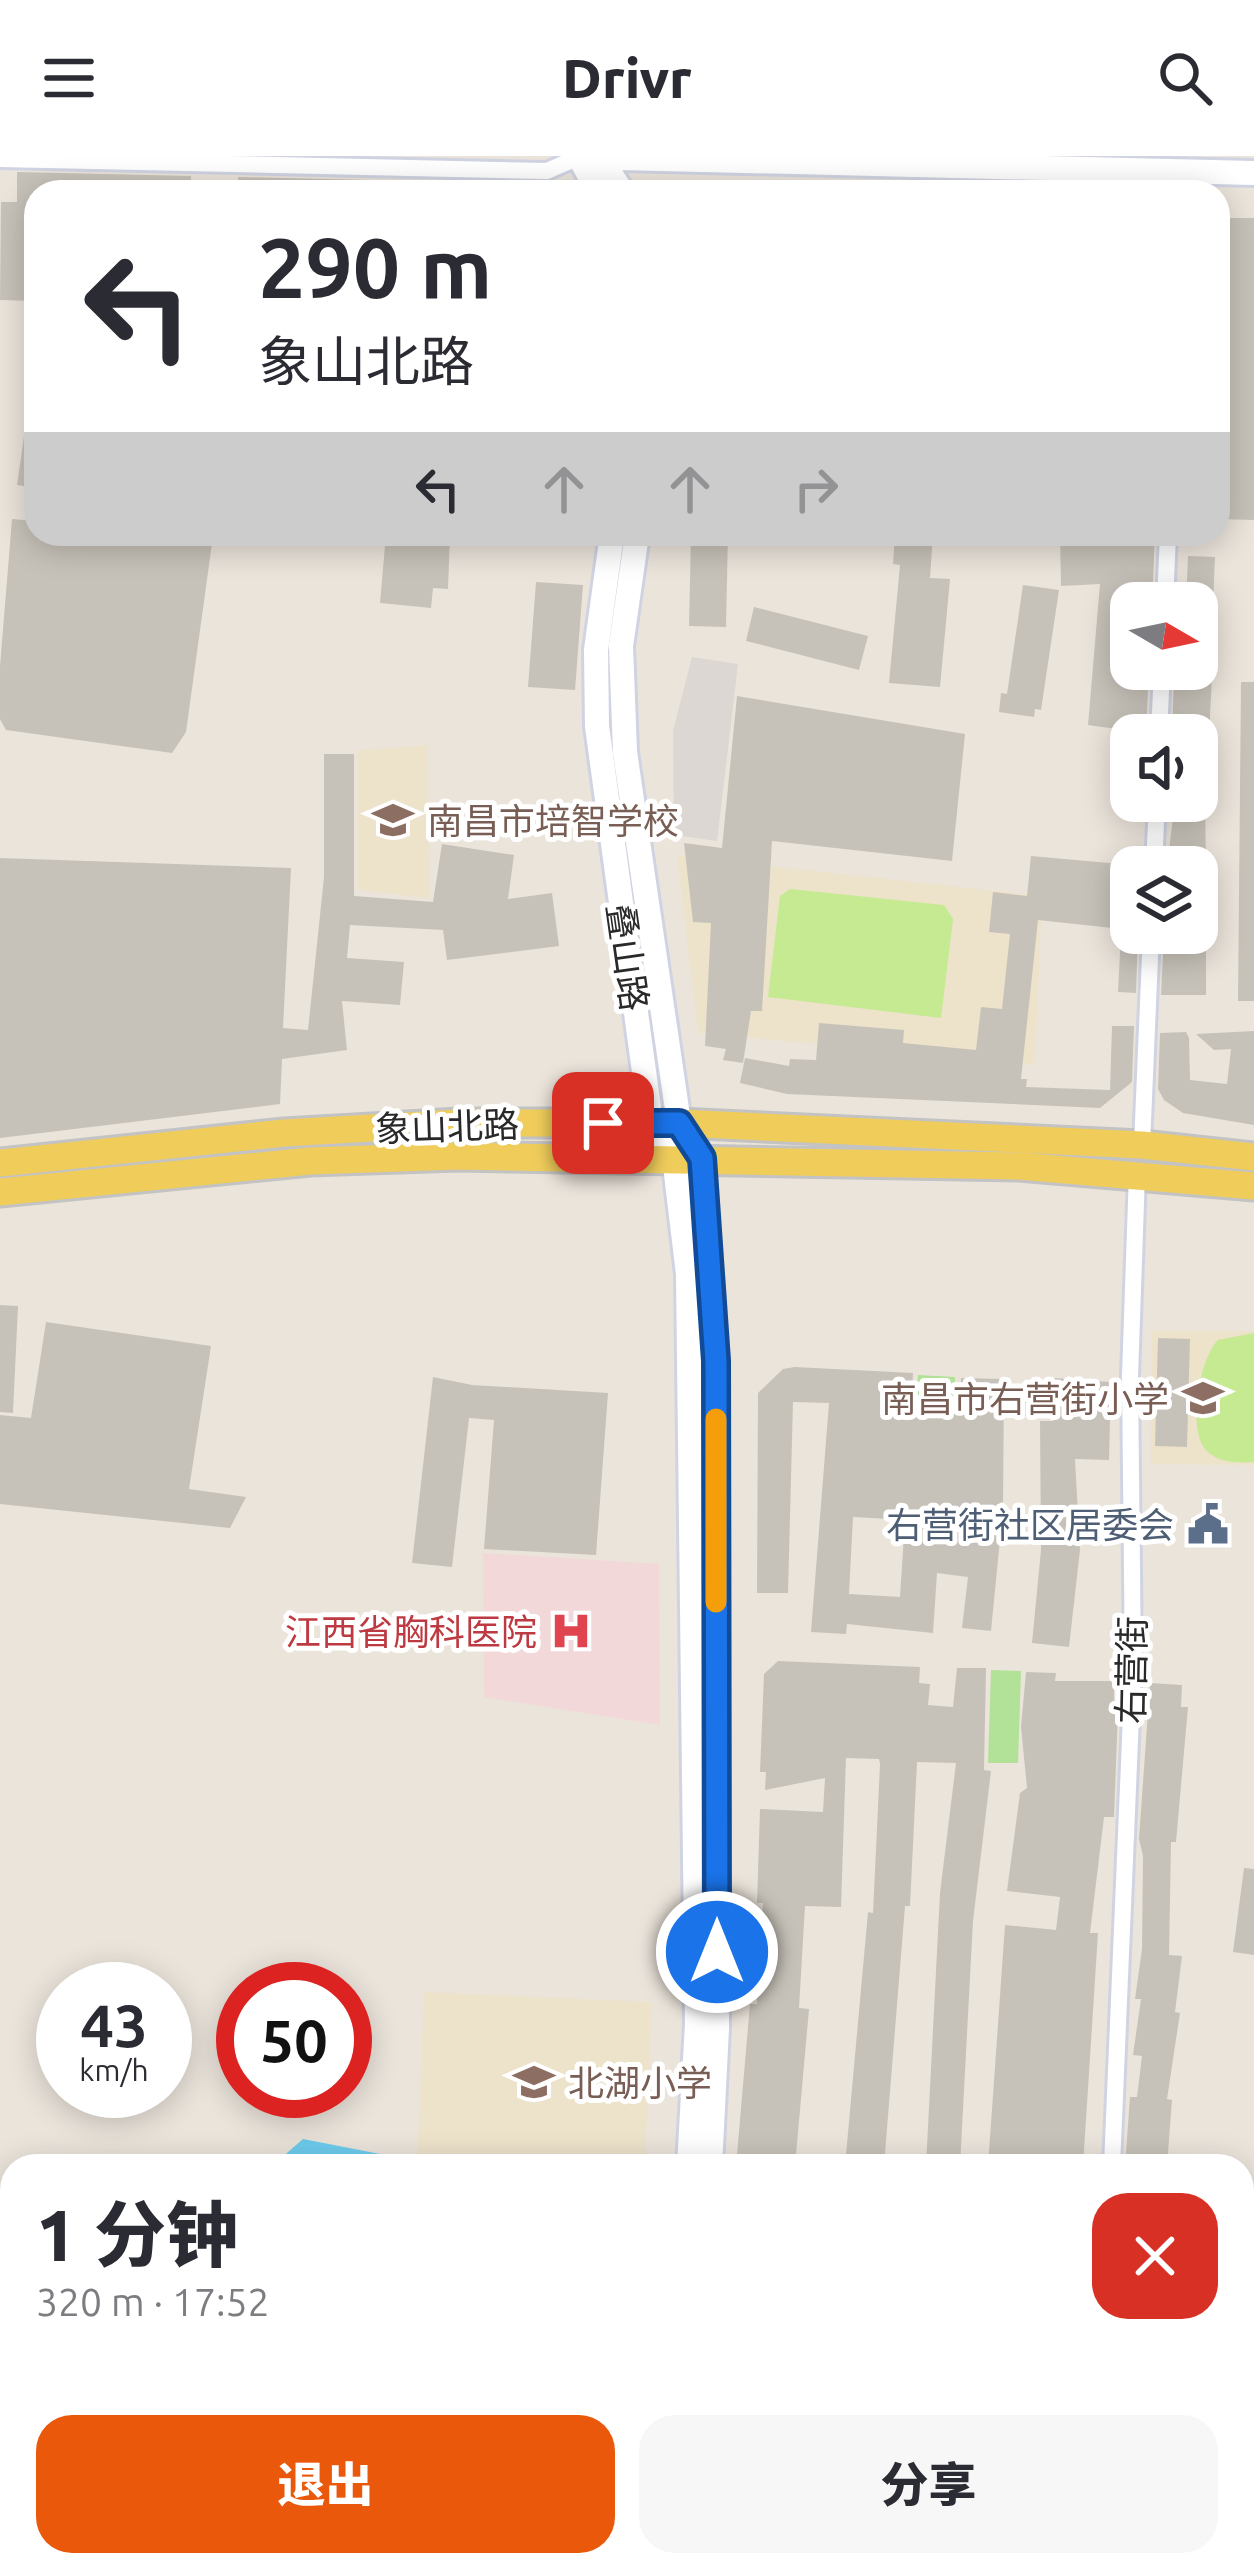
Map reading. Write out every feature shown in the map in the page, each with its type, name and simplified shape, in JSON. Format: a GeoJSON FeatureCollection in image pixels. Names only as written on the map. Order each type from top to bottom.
{"type":"FeatureCollection","features":[{"type":"Feature","properties":{"kind":"main road"},"geometry":{"type":"LineString","coordinates":[[579,156],[1131,163],[1178,180]]}},
{"type":"Feature","properties":{"kind":"main road"},"geometry":{"type":"LineString","coordinates":[[1199,180],[1254,173]]}},
{"type":"Feature","properties":{"kind":"main road","name":"叠山路"},"geometry":{"type":"LineString","coordinates":[[610,546],[596,650],[597,726],[665,1123],[688,1157],[697,2024],[689,2154]]}},
{"type":"Feature","properties":{"kind":"main road","name":"叠山路"},"geometry":{"type":"LineString","coordinates":[[635,546],[622,646],[625,752],[665,1123]]}},
{"type":"Feature","properties":{"kind":"main road","name":"象山北路"},"geometry":{"type":"LineString","coordinates":[[0,1163],[284,1133],[459,1124],[665,1123],[1142,1144],[1254,1157]]}},
{"type":"Feature","properties":{"kind":"main road"},"geometry":{"type":"LineString","coordinates":[[688,1157],[716,1361],[717,2028],[711,2154]]}},
{"type":"Feature","properties":{"kind":"main road","name":"象山北路"},"geometry":{"type":"LineString","coordinates":[[0,1192],[310,1161],[688,1157],[1137,1173],[1254,1186]]}},
{"type":"Feature","properties":{"kind":"street"},"geometry":{"type":"LineString","coordinates":[[0,159],[547,171],[579,156]]}},
{"type":"Feature","properties":{"kind":"street"},"geometry":{"type":"LineString","coordinates":[[1166,582],[1167,546]]}},
{"type":"Feature","properties":{"kind":"street"},"geometry":{"type":"LineString","coordinates":[[1142,1144],[1150,954]]}},
{"type":"Feature","properties":{"kind":"street","name":"右营街"},"geometry":{"type":"LineString","coordinates":[[1113,2154],[1133,1670],[1130,1376],[1137,1173]]}},
{"type":"Feature","properties":{"kind":"shaded area"},"geometry":{"type":"Polygon","coordinates":[[[692,657],[738,664],[717,841],[674,835],[673,731],[692,657]]]}},
{"type":"Feature","properties":{"kind":"shaded area","name":"南昌市培智学校"},"geometry":{"type":"Polygon","coordinates":[[[428,745],[429,898],[358,890],[358,750],[428,745]]]}},
{"type":"Feature","properties":{"kind":"shaded area"},"geometry":{"type":"Polygon","coordinates":[[[677,856],[1042,896],[1035,1065],[698,1033],[677,856]]]}},
{"type":"Feature","properties":{"kind":"shaded area","name":"南昌市右营街小学"},"geometry":{"type":"Polygon","coordinates":[[[1152,1331],[1254,1331],[1254,1465],[1151,1464],[1152,1331]]]}},
{"type":"Feature","properties":{"kind":"shaded area","name":"江西省胸科医院"},"geometry":{"type":"Polygon","coordinates":[[[483,1553],[659,1564],[660,1725],[484,1697],[483,1553]]]}},
{"type":"Feature","properties":{"kind":"shaded area","name":"北湖小学"},"geometry":{"type":"Polygon","coordinates":[[[424,1992],[652,2002],[646,2154],[417,2154],[424,1992]]]}},
{"type":"Feature","properties":{"kind":"green space"},"geometry":{"type":"Polygon","coordinates":[[[790,889],[944,905],[953,919],[941,1018],[768,997],[780,896],[790,889]]]}},
{"type":"Feature","properties":{"kind":"green space"},"geometry":{"type":"Polygon","coordinates":[[[1254,1333],[1254,1462],[1229,1461],[1212,1455],[1201,1442],[1197,1413],[1201,1378],[1218,1340],[1254,1333]]]}},
{"type":"Feature","properties":{"kind":"green space"},"geometry":{"type":"Polygon","coordinates":[[[918,1375],[955,1377],[954,1405],[916,1404],[918,1375]]]}},
{"type":"Feature","properties":{"kind":"green space"},"geometry":{"type":"Polygon","coordinates":[[[1022,1383],[1051,1383],[1051,1416],[1022,1416],[1022,1383]]]}},
{"type":"Feature","properties":{"kind":"green space"},"geometry":{"type":"Polygon","coordinates":[[[991,1670],[1021,1671],[1018,1763],[988,1763],[991,1670]]]}},
{"type":"Feature","properties":{"kind":"water"},"geometry":{"type":"Polygon","coordinates":[[[303,2139],[380,2154],[286,2154],[303,2139]]]}},
{"type":"Feature","properties":{"kind":"building"},"geometry":{"type":"Polygon","coordinates":[[[17,172],[191,176],[191,180],[24,180],[24,301],[0,300],[1,202],[17,202],[17,172]]]}},
{"type":"Feature","properties":{"kind":"building"},"geometry":{"type":"Polygon","coordinates":[[[238,177],[366,180],[238,180],[238,177]]]}},
{"type":"Feature","properties":{"kind":"building"},"geometry":{"type":"Polygon","coordinates":[[[1230,218],[1254,218],[1254,520],[1230,519],[1230,218]]]}},
{"type":"Feature","properties":{"kind":"building"},"geometry":{"type":"Polygon","coordinates":[[[24,437],[24,486],[17,485],[24,437]]]}},
{"type":"Feature","properties":{"kind":"building"},"geometry":{"type":"Polygon","coordinates":[[[12,519],[24,520],[24,546],[212,546],[186,732],[172,753],[6,730],[0,719],[12,519]]]}},
{"type":"Feature","properties":{"kind":"building"},"geometry":{"type":"Polygon","coordinates":[[[385,546],[450,546],[448,589],[433,588],[431,608],[380,603],[385,546]]]}},
{"type":"Feature","properties":{"kind":"building"},"geometry":{"type":"Polygon","coordinates":[[[691,546],[728,546],[726,627],[689,626],[691,546]]]}},
{"type":"Feature","properties":{"kind":"building"},"geometry":{"type":"Polygon","coordinates":[[[894,546],[932,546],[930,578],[950,579],[940,687],[889,683],[900,565],[893,564],[894,546]]]}},
{"type":"Feature","properties":{"kind":"building"},"geometry":{"type":"Polygon","coordinates":[[[1060,546],[1154,546],[1153,582],[1110,582],[1110,690],[1148,690],[1147,714],[1110,714],[1110,728],[1088,725],[1100,584],[1061,586],[1060,546]]]}},
{"type":"Feature","properties":{"kind":"building"},"geometry":{"type":"Polygon","coordinates":[[[1188,556],[1215,557],[1214,582],[1187,582],[1188,556]]]}},
{"type":"Feature","properties":{"kind":"building"},"geometry":{"type":"Polygon","coordinates":[[[536,582],[583,585],[575,690],[528,687],[536,582]]]}},
{"type":"Feature","properties":{"kind":"building"},"geometry":{"type":"Polygon","coordinates":[[[1023,585],[1059,590],[1041,710],[1035,709],[1034,717],[999,712],[1001,693],[1007,694],[1023,585]]]}},
{"type":"Feature","properties":{"kind":"building"},"geometry":{"type":"Polygon","coordinates":[[[754,607],[868,636],[859,670],[746,641],[754,607]]]}},
{"type":"Feature","properties":{"kind":"building"},"geometry":{"type":"Polygon","coordinates":[[[1241,682],[1254,682],[1254,1001],[1238,1001],[1241,682]]]}},
{"type":"Feature","properties":{"kind":"building"},"geometry":{"type":"Polygon","coordinates":[[[1174,690],[1211,690],[1210,714],[1173,714],[1174,690]]]}},
{"type":"Feature","properties":{"kind":"building"},"geometry":{"type":"Polygon","coordinates":[[[737,696],[965,734],[952,861],[772,841],[762,1011],[751,1011],[743,1063],[723,1060],[726,1049],[705,1046],[711,923],[693,922],[684,843],[722,848],[737,696]]]}},
{"type":"Feature","properties":{"kind":"building"},"geometry":{"type":"Polygon","coordinates":[[[324,754],[354,754],[354,896],[433,902],[442,844],[514,855],[508,899],[552,893],[559,946],[447,960],[443,930],[350,925],[347,958],[404,962],[400,1005],[342,1001],[347,1050],[282,1059],[280,1104],[0,1138],[0,858],[291,868],[283,1028],[308,1030],[324,877],[324,754]]]}},
{"type":"Feature","properties":{"kind":"building"},"geometry":{"type":"Polygon","coordinates":[[[1172,822],[1205,822],[1206,846],[1170,846],[1172,822]]]}},
{"type":"Feature","properties":{"kind":"building"},"geometry":{"type":"Polygon","coordinates":[[[1031,856],[1110,863],[1110,928],[1038,920],[1021,1079],[1027,1079],[1026,1087],[1110,1090],[1112,1026],[1134,1026],[1132,1082],[1100,1108],[787,1094],[740,1083],[745,1058],[789,1066],[790,1059],[816,1060],[819,1023],[904,1030],[903,1043],[976,1050],[981,1007],[1002,1009],[1010,934],[989,932],[993,892],[1027,896],[1031,856]]]}},
{"type":"Feature","properties":{"kind":"building"},"geometry":{"type":"Polygon","coordinates":[[[1120,954],[1137,954],[1136,993],[1118,992],[1120,954]]]}},
{"type":"Feature","properties":{"kind":"building"},"geometry":{"type":"Polygon","coordinates":[[[1163,954],[1206,954],[1206,995],[1161,995],[1163,954]]]}},
{"type":"Feature","properties":{"kind":"building"},"geometry":{"type":"Polygon","coordinates":[[[1254,1031],[1254,1125],[1183,1113],[1164,1100],[1158,1089],[1160,1033],[1186,1032],[1190,1080],[1227,1084],[1231,1049],[1214,1050],[1196,1034],[1254,1031]]]}},
{"type":"Feature","properties":{"kind":"building"},"geometry":{"type":"Polygon","coordinates":[[[0,1305],[18,1306],[13,1413],[0,1412],[0,1305]]]}},
{"type":"Feature","properties":{"kind":"building"},"geometry":{"type":"Polygon","coordinates":[[[46,1322],[211,1346],[189,1489],[246,1497],[230,1528],[0,1504],[0,1415],[31,1418],[46,1322]]]}},
{"type":"Feature","properties":{"kind":"building"},"geometry":{"type":"Polygon","coordinates":[[[1158,1338],[1190,1339],[1187,1447],[1155,1446],[1158,1338]]]}},
{"type":"Feature","properties":{"kind":"building"},"geometry":{"type":"Polygon","coordinates":[[[783,1369],[913,1373],[911,1411],[960,1414],[961,1378],[1004,1379],[1003,1509],[991,1631],[962,1628],[968,1577],[937,1573],[933,1633],[847,1624],[846,1634],[811,1632],[829,1403],[793,1402],[788,1593],[757,1593],[758,1393],[783,1369]],[[853,1517],[849,1594],[900,1597],[905,1520],[853,1517]]]}},
{"type":"Feature","properties":{"kind":"building"},"geometry":{"type":"Polygon","coordinates":[[[433,1377],[472,1385],[608,1393],[596,1555],[484,1549],[494,1420],[469,1418],[452,1567],[412,1563],[433,1377]]]}},
{"type":"Feature","properties":{"kind":"building"},"geometry":{"type":"Polygon","coordinates":[[[1054,1378],[1111,1382],[1109,1460],[1075,1459],[1080,1550],[1069,1647],[1032,1643],[1041,1550],[1040,1421],[1054,1421],[1054,1378]]]}},
{"type":"Feature","properties":{"kind":"building"},"geometry":{"type":"Polygon","coordinates":[[[778,1661],[920,1667],[919,1683],[930,1684],[928,1705],[953,1707],[957,1668],[986,1668],[984,1770],[991,1771],[973,1921],[961,2154],[927,2154],[940,1893],[956,1763],[917,1762],[910,1906],[905,1906],[885,2154],[846,2154],[868,1912],[873,1913],[880,1764],[879,1759],[846,1758],[841,1907],[805,1906],[799,2008],[809,2009],[796,2154],[737,2154],[750,2004],[757,2004],[763,1903],[757,1903],[760,1809],[823,1812],[825,1778],[765,1790],[766,1772],[760,1772],[764,1674],[778,1661]]]}},
{"type":"Feature","properties":{"kind":"building"},"geometry":{"type":"Polygon","coordinates":[[[1026,1672],[1056,1673],[1055,1681],[1114,1681],[1114,1710],[1118,1711],[1114,1817],[1104,1817],[1090,1933],[1098,1933],[1084,2154],[989,2154],[1005,1925],[1056,1930],[1060,1897],[1007,1891],[1020,1793],[1027,1788],[1021,1727],[1026,1672]]]}},
{"type":"Feature","properties":{"kind":"building"},"geometry":{"type":"Polygon","coordinates":[[[1150,1683],[1182,1685],[1181,1707],[1188,1707],[1176,1842],[1171,1842],[1169,1955],[1182,1956],[1175,2012],[1180,2013],[1167,2099],[1172,2100],[1168,2154],[1126,2154],[1130,2097],[1137,2097],[1142,2056],[1133,2055],[1141,1999],[1135,1999],[1142,1949],[1139,1839],[1150,1683]]]}},
{"type":"Feature","properties":{"kind":"building"},"geometry":{"type":"Polygon","coordinates":[[[1244,1868],[1254,1869],[1254,1955],[1233,1952],[1244,1868]]]}},
{"type":"Feature","properties":{"kind":"slow traffic"},"geometry":{"type":"LineString","coordinates":[[716,1419],[716,1602]]}},
{"type":"Feature","properties":{"kind":"place","name":"南昌市培智学校"},"geometry":{"type":"Point","coordinates":[393,820]}},
{"type":"Feature","properties":{"kind":"place","name":"南昌市右营街小学"},"geometry":{"type":"Point","coordinates":[1203,1398]}},
{"type":"Feature","properties":{"kind":"place","name":"右营街社区居委会"},"geometry":{"type":"Point","coordinates":[1208,1524]}},
{"type":"Feature","properties":{"kind":"place","name":"江西省胸科医院"},"geometry":{"type":"Point","coordinates":[571,1631]}},
{"type":"Feature","properties":{"kind":"place","name":"北湖小学"},"geometry":{"type":"Point","coordinates":[534,2082]}},
{"type":"Feature","properties":{"kind":"route"},"geometry":{"type":"LineString","coordinates":[[603,1123],[679,1123],[702,1158],[716,1361],[717,1952]]}}]}
